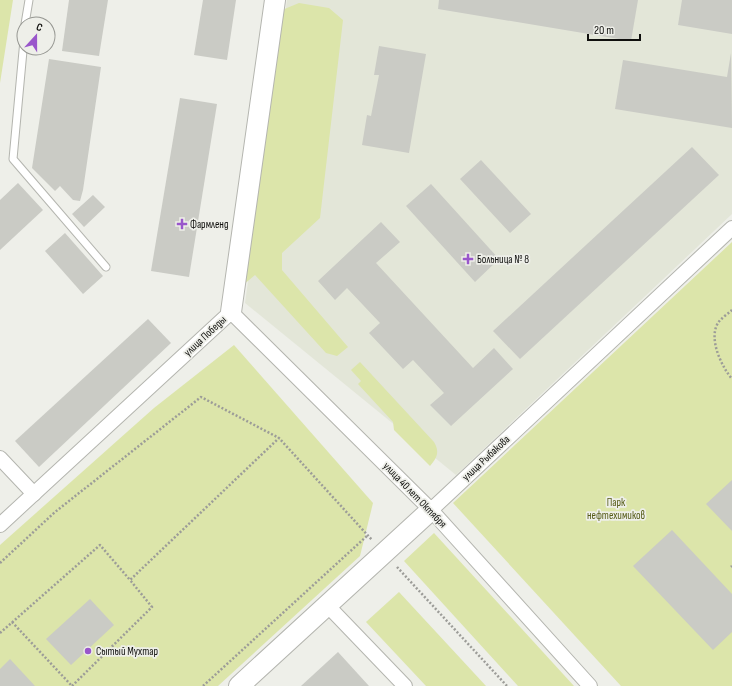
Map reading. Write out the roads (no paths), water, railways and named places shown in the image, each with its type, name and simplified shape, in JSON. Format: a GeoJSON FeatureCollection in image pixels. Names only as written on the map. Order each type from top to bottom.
{"type":"FeatureCollection","features":[{"type":"Feature","properties":{"kind":"street","name":"улица Победы"},"geometry":{"type":"LineString","coordinates":[[0,526],[231,312],[275,0]]}},
{"type":"Feature","properties":{"kind":"street","name":"улица Рыбакова"},"geometry":{"type":"LineString","coordinates":[[239,686],[328,606],[732,228]]}},
{"type":"Feature","properties":{"kind":"street","name":"улица 40 лет Октября"},"geometry":{"type":"LineString","coordinates":[[231,312],[431,510],[590,686]]}},
{"type":"Feature","properties":{"kind":"street"},"geometry":{"type":"LineString","coordinates":[[0,458],[34,494]]}},
{"type":"Feature","properties":{"kind":"street"},"geometry":{"type":"LineString","coordinates":[[328,606],[405,686]]}},
{"type":"Feature","properties":{"kind":"lane"},"geometry":{"type":"LineString","coordinates":[[27,16],[29,0]]}},
{"type":"Feature","properties":{"kind":"lane"},"geometry":{"type":"LineString","coordinates":[[23,56],[13,159],[106,267]]}},
{"type":"Feature","properties":{"kind":"place","name":"Фармленд"},"geometry":{"type":"Point","coordinates":[182,224]}},
{"type":"Feature","properties":{"kind":"place","name":"Больница № 8"},"geometry":{"type":"Point","coordinates":[468,259]}},
{"type":"Feature","properties":{"kind":"place","name":"Сытый Мухтар"},"geometry":{"type":"Point","coordinates":[88,651]}},
{"type":"Feature","properties":{"kind":"park label","name":"Парк нефтехимиков"},"geometry":{"type":"Point","coordinates":[616,508]}}]}
